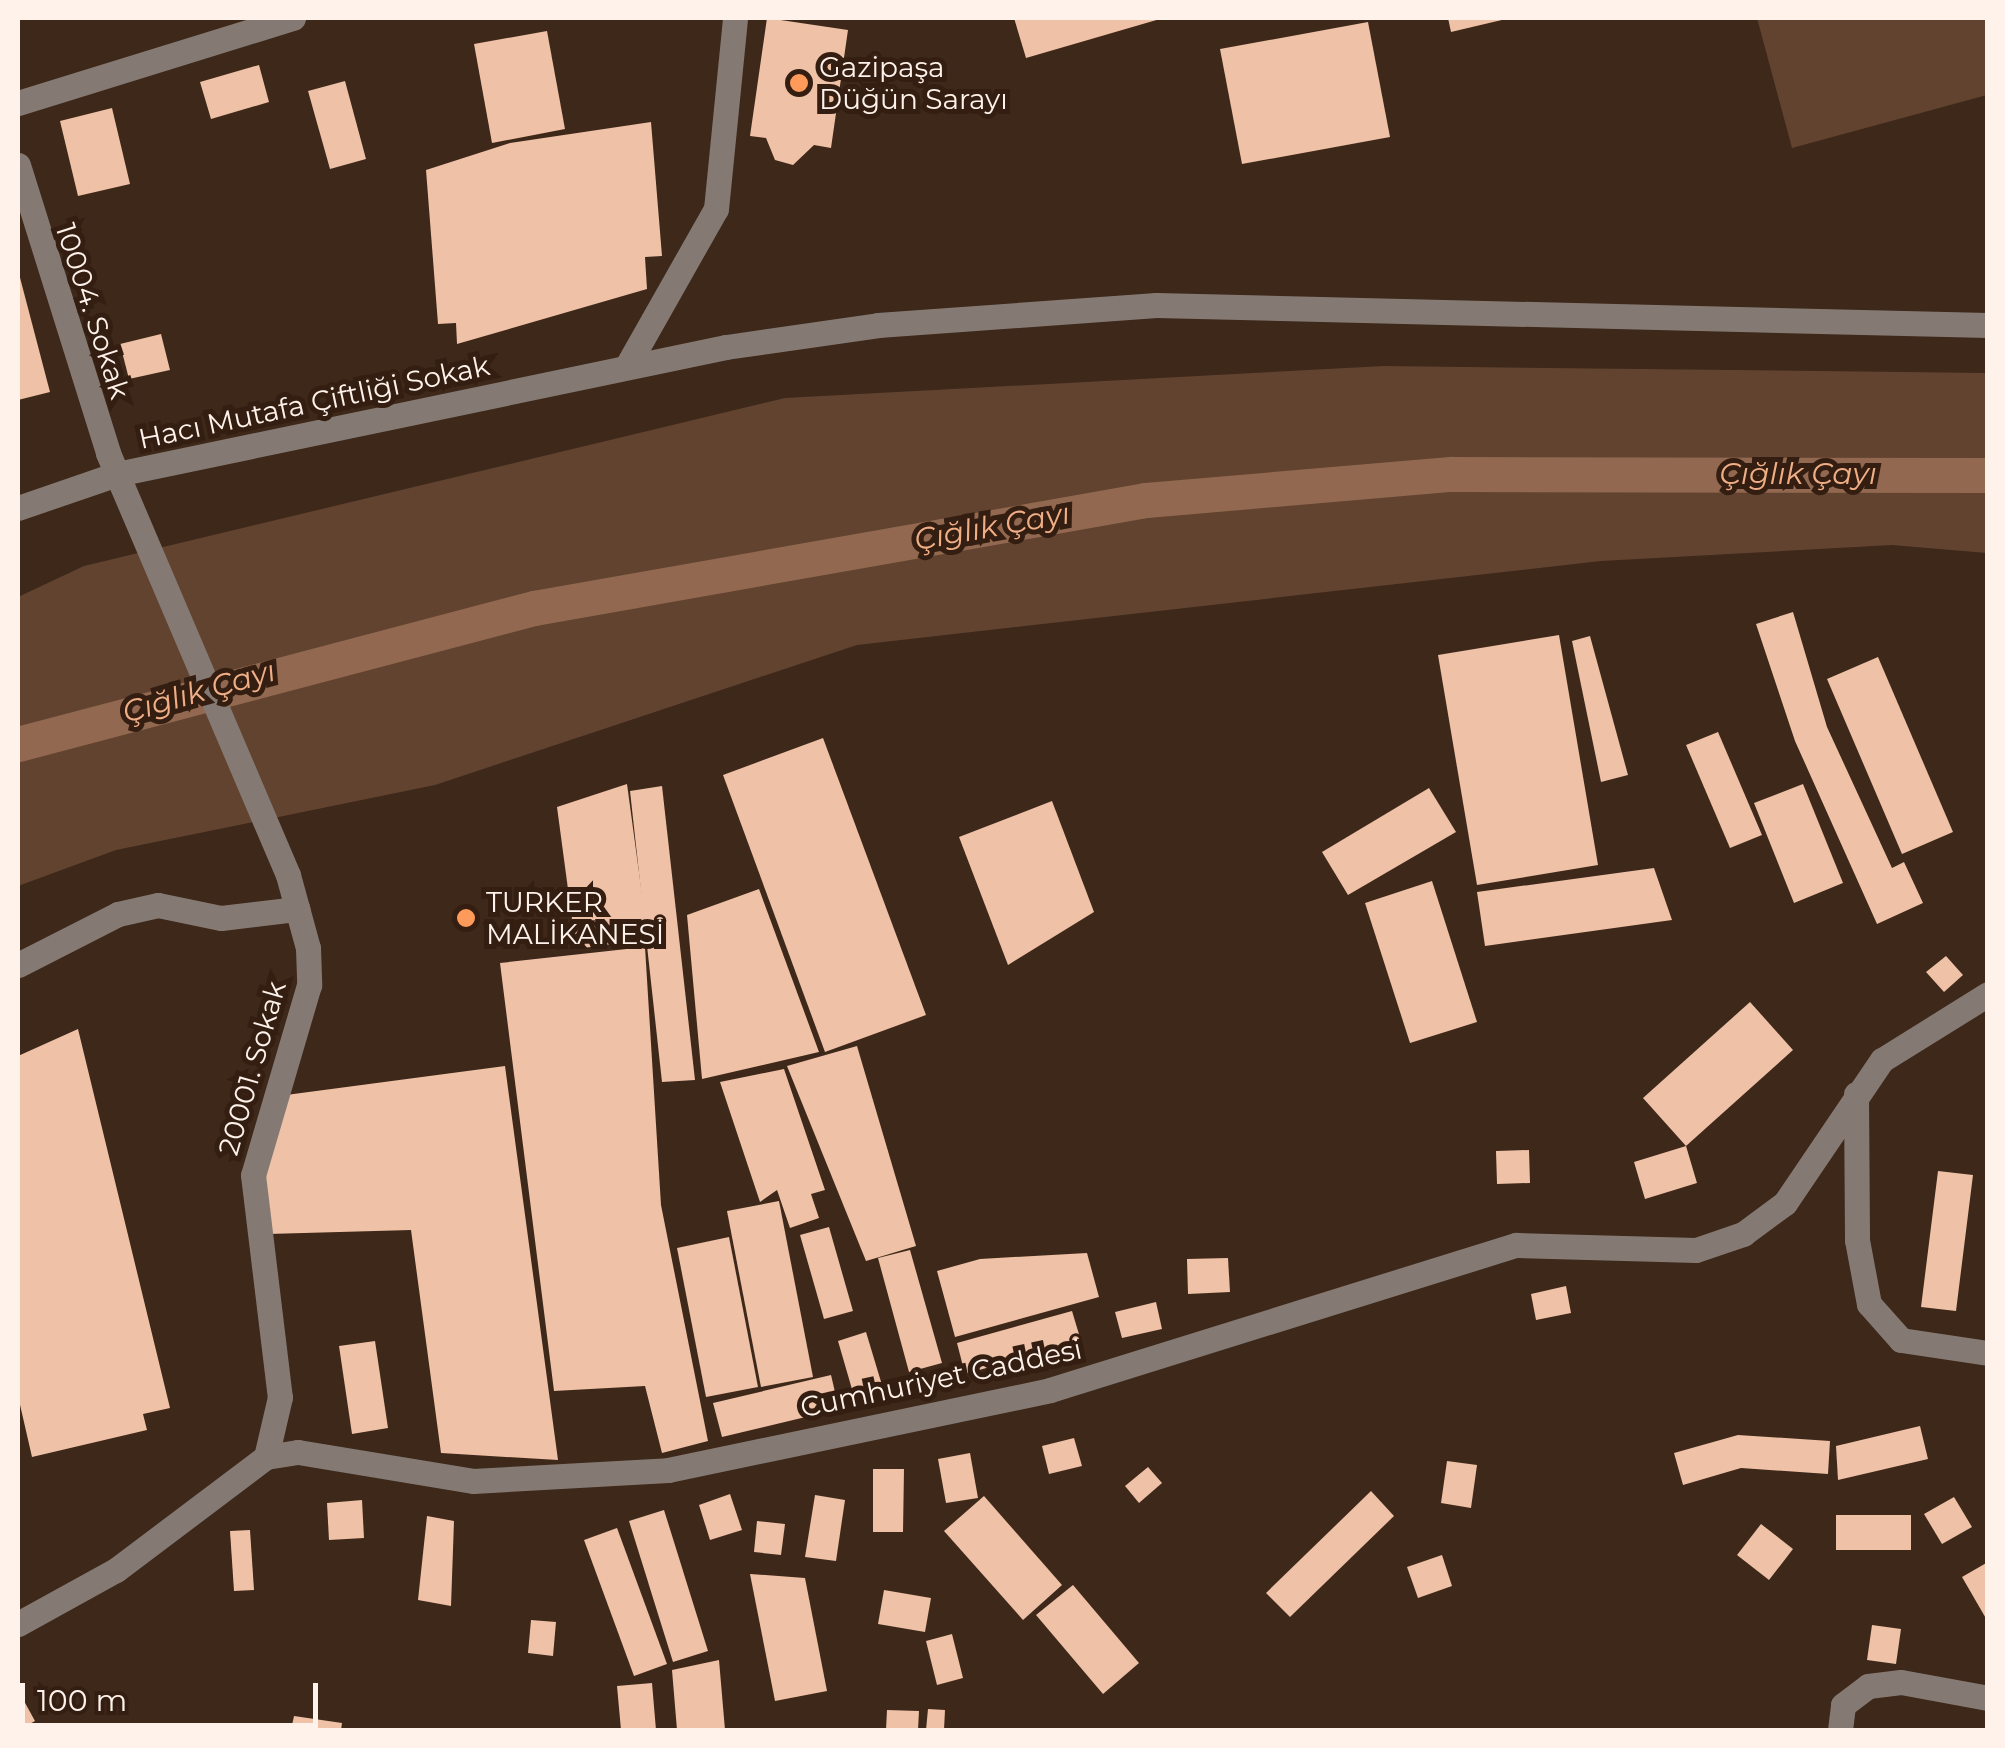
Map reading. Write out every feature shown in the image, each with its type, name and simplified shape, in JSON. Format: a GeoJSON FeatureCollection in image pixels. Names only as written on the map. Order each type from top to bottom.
{"type":"FeatureCollection","features":[{"type":"Feature","properties":{"kind":"street"},"geometry":{"type":"LineString","coordinates":[[18,103],[293,18]]}},
{"type":"Feature","properties":{"kind":"street"},"geometry":{"type":"LineString","coordinates":[[627,366],[716,209],[735,18]]}},
{"type":"Feature","properties":{"kind":"street","name":"10004. Sokak"},"geometry":{"type":"LineString","coordinates":[[18,165],[117,474],[288,875]]}},
{"type":"Feature","properties":{"kind":"street","name":"Hacı Mutafa Çiftliği Sokak"},"geometry":{"type":"LineString","coordinates":[[18,508],[117,474],[627,366],[878,325],[1156,305],[1988,325]]}},
{"type":"Feature","properties":{"kind":"street","name":"20001. Sokak"},"geometry":{"type":"LineString","coordinates":[[266,1457],[280,1398],[253,1175],[310,985],[288,875]]}},
{"type":"Feature","properties":{"kind":"street"},"geometry":{"type":"LineString","coordinates":[[18,965],[118,914],[158,905],[222,918],[297,909]]}},
{"type":"Feature","properties":{"kind":"street","name":"Cumhuriyet Caddesi"},"geometry":{"type":"LineString","coordinates":[[266,1457],[298,1452],[473,1481],[668,1470],[1050,1390],[1516,1246],[1696,1250],[1743,1234],[1785,1203],[1882,1060],[1988,994]]}},
{"type":"Feature","properties":{"kind":"street"},"geometry":{"type":"LineString","coordinates":[[1856,1094],[1857,1240],[1869,1304],[1902,1340],[1988,1353]]}},
{"type":"Feature","properties":{"kind":"street"},"geometry":{"type":"LineString","coordinates":[[18,1624],[116,1570],[266,1457]]}},
{"type":"Feature","properties":{"kind":"street"},"geometry":{"type":"LineString","coordinates":[[1840,1730],[1852,1693],[1884,1682],[1988,1698]]}},
{"type":"Feature","properties":{"kind":"shaded area"},"geometry":{"type":"Polygon","coordinates":[[[1757,18],[1987,18],[1987,95],[1792,148],[1757,18]]]}},
{"type":"Feature","properties":{"kind":"shaded area"},"geometry":{"type":"Polygon","coordinates":[[[1384,366],[1987,373],[1987,553],[1892,545],[1601,561],[857,645],[435,785],[116,850],[18,886],[18,597],[84,566],[785,398],[1384,366]]]}},
{"type":"Feature","properties":{"kind":"building","name":"Gazipaşa Düğün Sarayı"},"geometry":{"type":"Polygon","coordinates":[[[767,18],[848,30],[831,148],[814,145],[793,165],[775,160],[766,138],[750,136],[767,18]]]}},
{"type":"Feature","properties":{"kind":"building"},"geometry":{"type":"Polygon","coordinates":[[[1014,18],[1160,18],[1160,19],[1026,58],[1014,18]]]}},
{"type":"Feature","properties":{"kind":"building"},"geometry":{"type":"Polygon","coordinates":[[[1448,18],[1506,18],[1506,19],[1451,32],[1448,18]]]}},
{"type":"Feature","properties":{"kind":"building"},"geometry":{"type":"Polygon","coordinates":[[[1368,22],[1390,137],[1242,164],[1220,49],[1368,22]]]}},
{"type":"Feature","properties":{"kind":"building"},"geometry":{"type":"Polygon","coordinates":[[[547,31],[565,129],[492,143],[474,44],[547,31]]]}},
{"type":"Feature","properties":{"kind":"building"},"geometry":{"type":"Polygon","coordinates":[[[259,65],[269,102],[211,119],[200,82],[259,65]]]}},
{"type":"Feature","properties":{"kind":"building"},"geometry":{"type":"Polygon","coordinates":[[[345,81],[366,159],[330,169],[308,91],[345,81]]]}},
{"type":"Feature","properties":{"kind":"building"},"geometry":{"type":"Polygon","coordinates":[[[112,108],[130,184],[78,196],[60,121],[112,108]]]}},
{"type":"Feature","properties":{"kind":"building"},"geometry":{"type":"Polygon","coordinates":[[[651,122],[662,256],[645,257],[647,289],[457,344],[456,323],[438,324],[426,170],[510,143],[651,122]]]}},
{"type":"Feature","properties":{"kind":"building"},"geometry":{"type":"Polygon","coordinates":[[[18,270],[50,392],[18,400],[18,270]]]}},
{"type":"Feature","properties":{"kind":"building"},"geometry":{"type":"Polygon","coordinates":[[[161,334],[170,370],[129,379],[120,344],[161,334]]]}},
{"type":"Feature","properties":{"kind":"building"},"geometry":{"type":"Polygon","coordinates":[[[1793,612],[1827,727],[1892,868],[1904,862],[1923,903],[1877,924],[1795,741],[1756,624],[1793,612]]]}},
{"type":"Feature","properties":{"kind":"building"},"geometry":{"type":"Polygon","coordinates":[[[1559,635],[1598,865],[1477,885],[1438,655],[1559,635]]]}},
{"type":"Feature","properties":{"kind":"building"},"geometry":{"type":"Polygon","coordinates":[[[1590,636],[1628,775],[1601,782],[1572,641],[1590,636]]]}},
{"type":"Feature","properties":{"kind":"building"},"geometry":{"type":"Polygon","coordinates":[[[1878,657],[1953,832],[1902,854],[1827,679],[1878,657]]]}},
{"type":"Feature","properties":{"kind":"building"},"geometry":{"type":"Polygon","coordinates":[[[1718,732],[1762,835],[1730,848],[1686,745],[1718,732]]]}},
{"type":"Feature","properties":{"kind":"building"},"geometry":{"type":"Polygon","coordinates":[[[823,738],[926,1015],[825,1052],[723,775],[823,738]]]}},
{"type":"Feature","properties":{"kind":"building"},"geometry":{"type":"Polygon","coordinates":[[[627,784],[648,939],[576,949],[557,807],[627,784]]]}},
{"type":"Feature","properties":{"kind":"building"},"geometry":{"type":"Polygon","coordinates":[[[1803,784],[1843,883],[1794,903],[1754,803],[1803,784]]]}},
{"type":"Feature","properties":{"kind":"building"},"geometry":{"type":"Polygon","coordinates":[[[662,786],[695,1080],[662,1082],[630,791],[662,786]]]}},
{"type":"Feature","properties":{"kind":"building"},"geometry":{"type":"Polygon","coordinates":[[[1429,788],[1456,832],[1348,895],[1322,852],[1429,788]]]}},
{"type":"Feature","properties":{"kind":"building"},"geometry":{"type":"Polygon","coordinates":[[[1052,801],[1094,912],[1008,965],[959,837],[1052,801]]]}},
{"type":"Feature","properties":{"kind":"building"},"geometry":{"type":"Polygon","coordinates":[[[1654,868],[1672,920],[1485,946],[1477,892],[1654,868]]]}},
{"type":"Feature","properties":{"kind":"building"},"geometry":{"type":"Polygon","coordinates":[[[1432,881],[1477,1022],[1410,1043],[1365,903],[1432,881]]]}},
{"type":"Feature","properties":{"kind":"building"},"geometry":{"type":"Polygon","coordinates":[[[759,889],[819,1052],[702,1079],[687,915],[759,889]]]}},
{"type":"Feature","properties":{"kind":"building"},"geometry":{"type":"Polygon","coordinates":[[[645,947],[661,1205],[708,1441],[662,1453],[645,1386],[554,1391],[500,963],[645,947]]]}},
{"type":"Feature","properties":{"kind":"building"},"geometry":{"type":"Polygon","coordinates":[[[1946,956],[1963,975],[1944,992],[1926,972],[1946,956]]]}},
{"type":"Feature","properties":{"kind":"building"},"geometry":{"type":"Polygon","coordinates":[[[1750,1002],[1793,1050],[1686,1146],[1643,1098],[1750,1002]]]}},
{"type":"Feature","properties":{"kind":"building"},"geometry":{"type":"Polygon","coordinates":[[[78,1029],[170,1408],[143,1414],[147,1430],[32,1457],[18,1396],[18,1056],[78,1029]]]}},
{"type":"Feature","properties":{"kind":"building"},"geometry":{"type":"Polygon","coordinates":[[[857,1046],[916,1246],[866,1261],[787,1066],[857,1046]]]}},
{"type":"Feature","properties":{"kind":"building"},"geometry":{"type":"Polygon","coordinates":[[[505,1066],[558,1460],[441,1453],[411,1230],[268,1234],[260,1180],[286,1095],[505,1066]]]}},
{"type":"Feature","properties":{"kind":"building"},"geometry":{"type":"Polygon","coordinates":[[[784,1069],[825,1190],[811,1194],[819,1218],[790,1228],[777,1190],[760,1202],[720,1082],[784,1069]]]}},
{"type":"Feature","properties":{"kind":"building"},"geometry":{"type":"Polygon","coordinates":[[[1686,1146],[1697,1183],[1645,1199],[1634,1162],[1686,1146]]]}},
{"type":"Feature","properties":{"kind":"building"},"geometry":{"type":"Polygon","coordinates":[[[1529,1150],[1530,1183],[1497,1184],[1496,1151],[1529,1150]]]}},
{"type":"Feature","properties":{"kind":"building"},"geometry":{"type":"Polygon","coordinates":[[[1938,1171],[1973,1175],[1956,1311],[1921,1307],[1938,1171]]]}},
{"type":"Feature","properties":{"kind":"building"},"geometry":{"type":"Polygon","coordinates":[[[779,1201],[813,1377],[761,1387],[727,1211],[779,1201]]]}},
{"type":"Feature","properties":{"kind":"building"},"geometry":{"type":"Polygon","coordinates":[[[829,1227],[853,1311],[824,1319],[800,1235],[829,1227]]]}},
{"type":"Feature","properties":{"kind":"building"},"geometry":{"type":"Polygon","coordinates":[[[729,1237],[758,1387],[706,1397],[677,1248],[729,1237]]]}},
{"type":"Feature","properties":{"kind":"building"},"geometry":{"type":"Polygon","coordinates":[[[910,1250],[942,1363],[909,1372],[878,1258],[910,1250]]]}},
{"type":"Feature","properties":{"kind":"building"},"geometry":{"type":"Polygon","coordinates":[[[1087,1253],[1099,1297],[955,1337],[937,1271],[980,1259],[1087,1253]]]}},
{"type":"Feature","properties":{"kind":"building"},"geometry":{"type":"Polygon","coordinates":[[[1228,1258],[1230,1292],[1188,1294],[1187,1259],[1228,1258]]]}},
{"type":"Feature","properties":{"kind":"building"},"geometry":{"type":"Polygon","coordinates":[[[1566,1286],[1571,1313],[1536,1320],[1531,1294],[1566,1286]]]}},
{"type":"Feature","properties":{"kind":"building"},"geometry":{"type":"Polygon","coordinates":[[[1156,1302],[1162,1329],[1122,1338],[1115,1312],[1156,1302]]]}},
{"type":"Feature","properties":{"kind":"building"},"geometry":{"type":"Polygon","coordinates":[[[1072,1311],[1081,1341],[965,1374],[957,1343],[1072,1311]]]}},
{"type":"Feature","properties":{"kind":"building"},"geometry":{"type":"Polygon","coordinates":[[[866,1332],[885,1395],[856,1403],[838,1341],[866,1332]]]}},
{"type":"Feature","properties":{"kind":"building"},"geometry":{"type":"Polygon","coordinates":[[[375,1341],[388,1428],[352,1434],[339,1346],[375,1341]]]}},
{"type":"Feature","properties":{"kind":"building"},"geometry":{"type":"Polygon","coordinates":[[[831,1375],[839,1409],[722,1437],[713,1403],[831,1375]]]}},
{"type":"Feature","properties":{"kind":"building"},"geometry":{"type":"Polygon","coordinates":[[[1920,1426],[1928,1459],[1838,1480],[1836,1446],[1920,1426]]]}},
{"type":"Feature","properties":{"kind":"building"},"geometry":{"type":"Polygon","coordinates":[[[1738,1435],[1830,1441],[1828,1474],[1741,1468],[1683,1485],[1674,1453],[1738,1435]]]}},
{"type":"Feature","properties":{"kind":"building"},"geometry":{"type":"Polygon","coordinates":[[[1074,1438],[1082,1466],[1049,1474],[1042,1446],[1074,1438]]]}},
{"type":"Feature","properties":{"kind":"building"},"geometry":{"type":"Polygon","coordinates":[[[970,1453],[978,1498],[946,1503],[938,1459],[970,1453]]]}},
{"type":"Feature","properties":{"kind":"building"},"geometry":{"type":"Polygon","coordinates":[[[1447,1461],[1477,1465],[1471,1508],[1441,1503],[1447,1461]]]}},
{"type":"Feature","properties":{"kind":"building"},"geometry":{"type":"Polygon","coordinates":[[[1148,1467],[1162,1483],[1139,1503],[1125,1486],[1148,1467]]]}},
{"type":"Feature","properties":{"kind":"building"},"geometry":{"type":"Polygon","coordinates":[[[873,1469],[904,1469],[903,1532],[873,1532],[873,1469]]]}},
{"type":"Feature","properties":{"kind":"building"},"geometry":{"type":"Polygon","coordinates":[[[1371,1491],[1394,1516],[1290,1617],[1266,1593],[1371,1491]]]}},
{"type":"Feature","properties":{"kind":"building"},"geometry":{"type":"Polygon","coordinates":[[[730,1494],[742,1530],[710,1540],[699,1505],[730,1494]]]}},
{"type":"Feature","properties":{"kind":"building"},"geometry":{"type":"Polygon","coordinates":[[[815,1495],[845,1500],[836,1561],[805,1557],[815,1495]]]}},
{"type":"Feature","properties":{"kind":"building"},"geometry":{"type":"Polygon","coordinates":[[[984,1496],[1062,1585],[1023,1620],[944,1531],[984,1496]]]}},
{"type":"Feature","properties":{"kind":"building"},"geometry":{"type":"Polygon","coordinates":[[[1954,1497],[1972,1527],[1942,1544],[1924,1514],[1954,1497]]]}},
{"type":"Feature","properties":{"kind":"building"},"geometry":{"type":"Polygon","coordinates":[[[362,1500],[364,1538],[329,1540],[327,1503],[362,1500]]]}},
{"type":"Feature","properties":{"kind":"building"},"geometry":{"type":"Polygon","coordinates":[[[664,1510],[708,1651],[673,1662],[629,1521],[664,1510]]]}},
{"type":"Feature","properties":{"kind":"building"},"geometry":{"type":"Polygon","coordinates":[[[1836,1515],[1911,1515],[1911,1550],[1836,1550],[1836,1515]]]}},
{"type":"Feature","properties":{"kind":"building"},"geometry":{"type":"Polygon","coordinates":[[[427,1516],[454,1521],[451,1606],[418,1600],[427,1516]]]}},
{"type":"Feature","properties":{"kind":"building"},"geometry":{"type":"Polygon","coordinates":[[[757,1521],[785,1524],[781,1555],[754,1552],[757,1521]]]}},
{"type":"Feature","properties":{"kind":"building"},"geometry":{"type":"Polygon","coordinates":[[[1761,1524],[1793,1549],[1769,1580],[1737,1555],[1761,1524]]]}},
{"type":"Feature","properties":{"kind":"building"},"geometry":{"type":"Polygon","coordinates":[[[617,1528],[667,1664],[634,1676],[584,1540],[617,1528]]]}},
{"type":"Feature","properties":{"kind":"building"},"geometry":{"type":"Polygon","coordinates":[[[250,1530],[254,1590],[234,1591],[230,1531],[250,1530]]]}},
{"type":"Feature","properties":{"kind":"building"},"geometry":{"type":"Polygon","coordinates":[[[1442,1555],[1452,1586],[1418,1598],[1407,1567],[1442,1555]]]}},
{"type":"Feature","properties":{"kind":"building"},"geometry":{"type":"Polygon","coordinates":[[[1988,1562],[1988,1622],[1962,1577],[1988,1562]]]}},
{"type":"Feature","properties":{"kind":"building"},"geometry":{"type":"Polygon","coordinates":[[[750,1574],[805,1578],[827,1691],[775,1701],[750,1574]]]}},
{"type":"Feature","properties":{"kind":"building"},"geometry":{"type":"Polygon","coordinates":[[[1073,1585],[1139,1663],[1103,1694],[1036,1615],[1073,1585]]]}},
{"type":"Feature","properties":{"kind":"building"},"geometry":{"type":"Polygon","coordinates":[[[884,1590],[931,1598],[925,1632],[878,1624],[884,1590]]]}},
{"type":"Feature","properties":{"kind":"building"},"geometry":{"type":"Polygon","coordinates":[[[531,1620],[556,1622],[553,1656],[528,1653],[531,1620]]]}},
{"type":"Feature","properties":{"kind":"building"},"geometry":{"type":"Polygon","coordinates":[[[1872,1625],[1901,1629],[1896,1664],[1867,1660],[1872,1625]]]}},
{"type":"Feature","properties":{"kind":"building"},"geometry":{"type":"Polygon","coordinates":[[[952,1634],[963,1678],[937,1685],[926,1641],[952,1634]]]}},
{"type":"Feature","properties":{"kind":"building"},"geometry":{"type":"Polygon","coordinates":[[[719,1660],[725,1730],[677,1730],[672,1670],[719,1660]]]}},
{"type":"Feature","properties":{"kind":"building"},"geometry":{"type":"Polygon","coordinates":[[[652,1683],[656,1730],[621,1730],[617,1686],[652,1683]]]}},
{"type":"Feature","properties":{"kind":"building"},"geometry":{"type":"Polygon","coordinates":[[[18,1690],[35,1721],[19,1730],[18,1730],[18,1690]]]}},
{"type":"Feature","properties":{"kind":"building"},"geometry":{"type":"Polygon","coordinates":[[[928,1709],[945,1710],[944,1730],[926,1730],[928,1709]]]}},
{"type":"Feature","properties":{"kind":"building"},"geometry":{"type":"Polygon","coordinates":[[[887,1710],[919,1711],[918,1730],[886,1730],[887,1710]]]}},
{"type":"Feature","properties":{"kind":"building"},"geometry":{"type":"Polygon","coordinates":[[[294,1716],[342,1723],[341,1730],[291,1730],[294,1716]]]}},
{"type":"Feature","properties":{"kind":"waterway","name":"Çığlık Çayı"},"geometry":{"type":"LineString","coordinates":[[18,744],[534,608],[1146,500],[1451,474],[1988,475]]}},
{"type":"Feature","properties":{"kind":"place","name":"Gazipaşa Düğün Sarayı"},"geometry":{"type":"Point","coordinates":[799,83]}},
{"type":"Feature","properties":{"kind":"place","name":"TURKER MALİKANESİ"},"geometry":{"type":"Point","coordinates":[466,918]}}]}
